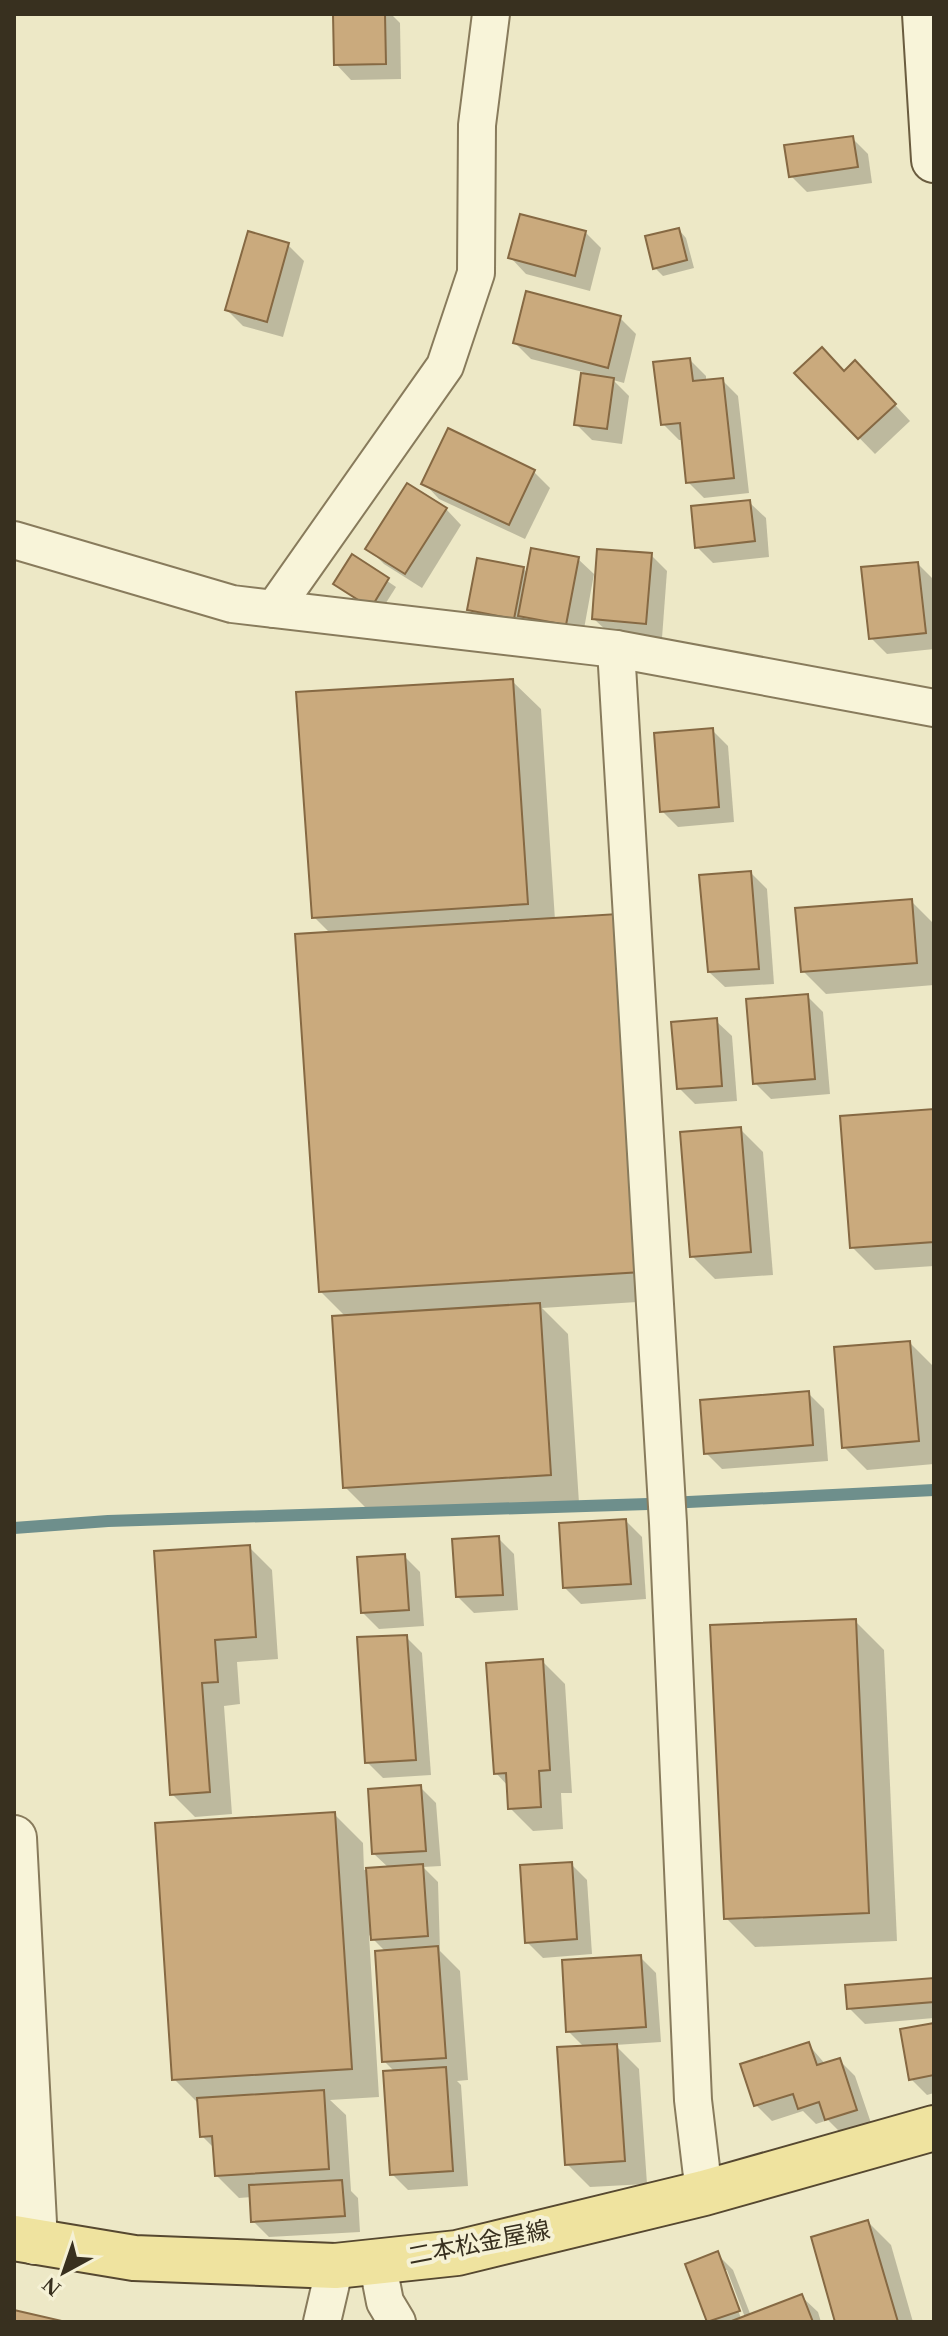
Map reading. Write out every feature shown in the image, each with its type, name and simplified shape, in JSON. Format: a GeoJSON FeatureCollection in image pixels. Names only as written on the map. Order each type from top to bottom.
{"type":"FeatureCollection","features":[{"type":"Feature","properties":{"kind":"main road","name":"二本松金屋線"},"geometry":{"type":"LineString","coordinates":[[24,2240],[134,2258],[335,2266],[457,2253],[704,2193],[934,2128]]}},
{"type":"Feature","properties":{"kind":"street"},"geometry":{"type":"LineString","coordinates":[[274,609],[445,366],[476,273],[477,125],[491,14]]}},
{"type":"Feature","properties":{"kind":"street"},"geometry":{"type":"LineString","coordinates":[[925,14],[934,160]]}},
{"type":"Feature","properties":{"kind":"street"},"geometry":{"type":"LineString","coordinates":[[14,540],[232,604],[616,649],[934,708]]}},
{"type":"Feature","properties":{"kind":"street"},"geometry":{"type":"LineString","coordinates":[[616,649],[668,1523],[693,2100],[704,2193]]}},
{"type":"Feature","properties":{"kind":"street"},"geometry":{"type":"LineString","coordinates":[[14,1838],[24,2240]]}},
{"type":"Feature","properties":{"kind":"street"},"geometry":{"type":"LineString","coordinates":[[377,2261],[385,2302],[397,2322]]}},
{"type":"Feature","properties":{"kind":"street"},"geometry":{"type":"LineString","coordinates":[[322,2322],[335,2266]]}},
{"type":"Feature","properties":{"kind":"building"},"geometry":{"type":"Polygon","coordinates":[[[333,14],[385,14],[386,64],[334,65],[333,14]]]}},
{"type":"Feature","properties":{"kind":"building"},"geometry":{"type":"Polygon","coordinates":[[[853,136],[858,167],[789,177],[784,145],[853,136]]]}},
{"type":"Feature","properties":{"kind":"building"},"geometry":{"type":"Polygon","coordinates":[[[520,214],[586,231],[575,276],[508,258],[520,214]]]}},
{"type":"Feature","properties":{"kind":"building"},"geometry":{"type":"Polygon","coordinates":[[[679,228],[687,260],[653,269],[645,236],[679,228]]]}},
{"type":"Feature","properties":{"kind":"building"},"geometry":{"type":"Polygon","coordinates":[[[248,231],[289,243],[267,322],[225,310],[248,231]]]}},
{"type":"Feature","properties":{"kind":"building"},"geometry":{"type":"Polygon","coordinates":[[[526,291],[621,316],[608,368],[513,343],[526,291]]]}},
{"type":"Feature","properties":{"kind":"building"},"geometry":{"type":"Polygon","coordinates":[[[822,347],[844,371],[855,360],[896,404],[858,439],[794,373],[822,347]]]}},
{"type":"Feature","properties":{"kind":"building"},"geometry":{"type":"Polygon","coordinates":[[[690,358],[693,381],[723,378],[734,478],[686,483],[680,423],[661,425],[653,362],[690,358]]]}},
{"type":"Feature","properties":{"kind":"building"},"geometry":{"type":"Polygon","coordinates":[[[581,373],[614,378],[607,429],[574,425],[581,373]]]}},
{"type":"Feature","properties":{"kind":"building"},"geometry":{"type":"Polygon","coordinates":[[[448,428],[535,470],[509,525],[421,484],[448,428]]]}},
{"type":"Feature","properties":{"kind":"building"},"geometry":{"type":"Polygon","coordinates":[[[407,483],[447,508],[405,574],[365,549],[407,483]]]}},
{"type":"Feature","properties":{"kind":"building"},"geometry":{"type":"Polygon","coordinates":[[[750,500],[755,541],[695,548],[691,506],[750,500]]]}},
{"type":"Feature","properties":{"kind":"building"},"geometry":{"type":"Polygon","coordinates":[[[531,548],[579,557],[566,625],[518,616],[531,548]]]}},
{"type":"Feature","properties":{"kind":"building"},"geometry":{"type":"Polygon","coordinates":[[[597,549],[652,553],[646,624],[592,619],[597,549]]]}},
{"type":"Feature","properties":{"kind":"building"},"geometry":{"type":"Polygon","coordinates":[[[352,554],[389,578],[371,608],[333,584],[352,554]]]}},
{"type":"Feature","properties":{"kind":"building"},"geometry":{"type":"Polygon","coordinates":[[[477,558],[524,567],[514,619],[467,610],[477,558]]]}},
{"type":"Feature","properties":{"kind":"building"},"geometry":{"type":"Polygon","coordinates":[[[918,562],[926,633],[869,639],[861,567],[918,562]]]}},
{"type":"Feature","properties":{"kind":"building"},"geometry":{"type":"Polygon","coordinates":[[[513,679],[528,904],[312,918],[296,692],[513,679]]]}},
{"type":"Feature","properties":{"kind":"building"},"geometry":{"type":"Polygon","coordinates":[[[713,728],[719,807],[660,812],[654,733],[713,728]]]}},
{"type":"Feature","properties":{"kind":"building"},"geometry":{"type":"Polygon","coordinates":[[[751,871],[759,969],[708,972],[699,875],[751,871]]]}},
{"type":"Feature","properties":{"kind":"building"},"geometry":{"type":"Polygon","coordinates":[[[912,899],[917,963],[801,972],[795,908],[912,899]]]}},
{"type":"Feature","properties":{"kind":"building"},"geometry":{"type":"Polygon","coordinates":[[[618,914],[642,1272],[319,1292],[295,934],[618,914]]]}},
{"type":"Feature","properties":{"kind":"building"},"geometry":{"type":"Polygon","coordinates":[[[808,994],[815,1079],[753,1084],[746,999],[808,994]]]}},
{"type":"Feature","properties":{"kind":"building"},"geometry":{"type":"Polygon","coordinates":[[[717,1018],[722,1086],[677,1089],[671,1022],[717,1018]]]}},
{"type":"Feature","properties":{"kind":"building"},"geometry":{"type":"Polygon","coordinates":[[[934,1109],[934,1242],[850,1248],[840,1116],[934,1109]]]}},
{"type":"Feature","properties":{"kind":"building"},"geometry":{"type":"Polygon","coordinates":[[[741,1127],[751,1252],[690,1257],[680,1132],[741,1127]]]}},
{"type":"Feature","properties":{"kind":"building"},"geometry":{"type":"Polygon","coordinates":[[[540,1303],[551,1475],[343,1488],[332,1316],[540,1303]]]}},
{"type":"Feature","properties":{"kind":"building"},"geometry":{"type":"Polygon","coordinates":[[[910,1341],[919,1441],[842,1448],[834,1347],[910,1341]]]}},
{"type":"Feature","properties":{"kind":"building"},"geometry":{"type":"Polygon","coordinates":[[[809,1391],[813,1445],[704,1454],[700,1400],[809,1391]]]}},
{"type":"Feature","properties":{"kind":"building"},"geometry":{"type":"Polygon","coordinates":[[[626,1519],[631,1584],[563,1588],[559,1523],[626,1519]]]}},
{"type":"Feature","properties":{"kind":"building"},"geometry":{"type":"Polygon","coordinates":[[[499,1536],[503,1595],[456,1597],[452,1539],[499,1536]]]}},
{"type":"Feature","properties":{"kind":"building"},"geometry":{"type":"Polygon","coordinates":[[[250,1545],[256,1637],[215,1640],[218,1682],[202,1683],[210,1792],[170,1795],[154,1551],[250,1545]]]}},
{"type":"Feature","properties":{"kind":"building"},"geometry":{"type":"Polygon","coordinates":[[[405,1554],[409,1610],[361,1613],[357,1557],[405,1554]]]}},
{"type":"Feature","properties":{"kind":"building"},"geometry":{"type":"Polygon","coordinates":[[[856,1619],[869,1913],[724,1919],[710,1625],[856,1619]]]}},
{"type":"Feature","properties":{"kind":"building"},"geometry":{"type":"Polygon","coordinates":[[[407,1635],[416,1760],[365,1763],[357,1637],[407,1635]]]}},
{"type":"Feature","properties":{"kind":"building"},"geometry":{"type":"Polygon","coordinates":[[[543,1659],[550,1770],[539,1771],[541,1807],[508,1809],[506,1773],[494,1774],[486,1663],[543,1659]]]}},
{"type":"Feature","properties":{"kind":"building"},"geometry":{"type":"Polygon","coordinates":[[[421,1785],[426,1851],[372,1854],[368,1789],[421,1785]]]}},
{"type":"Feature","properties":{"kind":"building"},"geometry":{"type":"Polygon","coordinates":[[[335,1812],[352,2069],[172,2080],[155,1823],[335,1812]]]}},
{"type":"Feature","properties":{"kind":"building"},"geometry":{"type":"Polygon","coordinates":[[[572,1862],[577,1939],[525,1943],[520,1865],[572,1862]]]}},
{"type":"Feature","properties":{"kind":"building"},"geometry":{"type":"Polygon","coordinates":[[[423,1864],[428,1936],[371,1940],[366,1868],[423,1864]]]}},
{"type":"Feature","properties":{"kind":"building"},"geometry":{"type":"Polygon","coordinates":[[[438,1946],[446,2058],[382,2062],[375,1951],[438,1946]]]}},
{"type":"Feature","properties":{"kind":"building"},"geometry":{"type":"Polygon","coordinates":[[[641,1955],[646,2027],[566,2032],[562,1960],[641,1955]]]}},
{"type":"Feature","properties":{"kind":"building"},"geometry":{"type":"Polygon","coordinates":[[[934,1978],[934,2002],[847,2009],[845,1985],[934,1978]]]}},
{"type":"Feature","properties":{"kind":"building"},"geometry":{"type":"Polygon","coordinates":[[[934,2023],[934,2075],[909,2080],[900,2029],[934,2023]]]}},
{"type":"Feature","properties":{"kind":"building"},"geometry":{"type":"Polygon","coordinates":[[[809,2042],[817,2065],[840,2058],[857,2110],[825,2120],[819,2102],[798,2109],[793,2094],[754,2106],[740,2064],[809,2042]]]}},
{"type":"Feature","properties":{"kind":"building"},"geometry":{"type":"Polygon","coordinates":[[[617,2044],[625,2161],[565,2165],[557,2047],[617,2044]]]}},
{"type":"Feature","properties":{"kind":"building"},"geometry":{"type":"Polygon","coordinates":[[[446,2067],[453,2171],[390,2175],[383,2071],[446,2067]]]}},
{"type":"Feature","properties":{"kind":"building"},"geometry":{"type":"Polygon","coordinates":[[[324,2090],[329,2169],[215,2176],[212,2136],[200,2137],[197,2098],[324,2090]]]}},
{"type":"Feature","properties":{"kind":"building"},"geometry":{"type":"Polygon","coordinates":[[[342,2180],[345,2216],[251,2222],[249,2185],[342,2180]]]}},
{"type":"Feature","properties":{"kind":"building"},"geometry":{"type":"Polygon","coordinates":[[[868,2220],[898,2322],[835,2322],[811,2237],[868,2220]]]}},
{"type":"Feature","properties":{"kind":"building"},"geometry":{"type":"Polygon","coordinates":[[[718,2251],[740,2311],[707,2322],[685,2264],[718,2251]]]}},
{"type":"Feature","properties":{"kind":"building"},"geometry":{"type":"Polygon","coordinates":[[[802,2294],[813,2322],[729,2322],[802,2294]]]}},
{"type":"Feature","properties":{"kind":"building"},"geometry":{"type":"Polygon","coordinates":[[[14,2310],[62,2321],[62,2322],[14,2322],[14,2310]]]}},
{"type":"Feature","properties":{"kind":"waterway"},"geometry":{"type":"LineString","coordinates":[[14,1528],[108,1521],[648,1504],[934,1490]]}}]}
